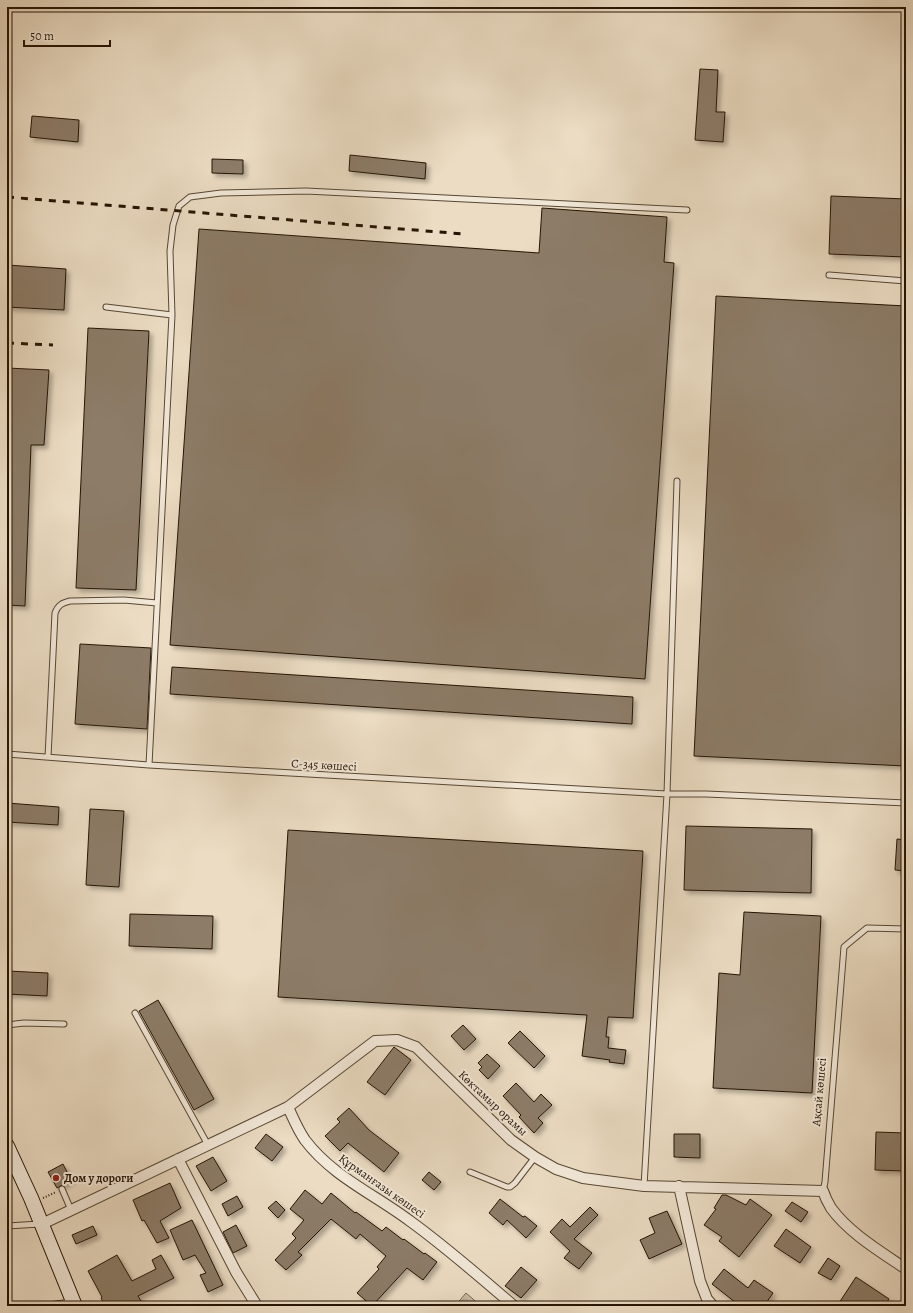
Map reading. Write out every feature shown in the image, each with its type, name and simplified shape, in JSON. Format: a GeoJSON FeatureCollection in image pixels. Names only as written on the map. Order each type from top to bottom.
{"type":"FeatureCollection","features":[{"type":"Feature","properties":{"kind":"main road"},"geometry":{"type":"LineString","coordinates":[[8,1150],[42,1224],[74,1304]]}},
{"type":"Feature","properties":{"kind":"street","name":"Көктамыр орамы"},"geometry":{"type":"LineString","coordinates":[[288,1107],[375,1041],[397,1040],[416,1047],[510,1140],[556,1169],[583,1178],[644,1186],[823,1191]]}},
{"type":"Feature","properties":{"kind":"street"},"geometry":{"type":"LineString","coordinates":[[42,1224],[288,1107]]}},
{"type":"Feature","properties":{"kind":"street","name":"Құрманғазы көшесі"},"geometry":{"type":"LineString","coordinates":[[288,1107],[304,1139],[325,1162],[356,1186],[410,1220],[514,1306]]}},
{"type":"Feature","properties":{"kind":"street"},"geometry":{"type":"LineString","coordinates":[[178,1159],[236,1272],[258,1306]]}},
{"type":"Feature","properties":{"kind":"street"},"geometry":{"type":"LineString","coordinates":[[679,1186],[700,1281],[707,1299],[713,1306]]}},
{"type":"Feature","properties":{"kind":"street"},"geometry":{"type":"LineString","coordinates":[[823,1191],[831,1207],[844,1223],[906,1269]]}},
{"type":"Feature","properties":{"kind":"lane"},"geometry":{"type":"LineString","coordinates":[[149,765],[172,315],[170,251],[179,206],[190,197],[221,194],[306,191],[687,210]]}},
{"type":"Feature","properties":{"kind":"lane"},"geometry":{"type":"LineString","coordinates":[[829,275],[906,281]]}},
{"type":"Feature","properties":{"kind":"lane"},"geometry":{"type":"LineString","coordinates":[[106,307],[172,315]]}},
{"type":"Feature","properties":{"kind":"lane"},"geometry":{"type":"LineString","coordinates":[[644,1186],[667,794],[677,481]]}},
{"type":"Feature","properties":{"kind":"lane"},"geometry":{"type":"LineString","coordinates":[[48,757],[55,613],[57,607],[64,602],[70,601],[124,600],[157,603]]}},
{"type":"Feature","properties":{"kind":"lane","name":"С-345 көшесі"},"geometry":{"type":"LineString","coordinates":[[7,754],[149,765],[667,794],[714,794],[906,803]]}},
{"type":"Feature","properties":{"kind":"lane","name":"Ақсай көшесі"},"geometry":{"type":"LineString","coordinates":[[823,1191],[825,1182],[844,947],[868,928],[906,929]]}},
{"type":"Feature","properties":{"kind":"lane"},"geometry":{"type":"LineString","coordinates":[[135,1013],[208,1145]]}},
{"type":"Feature","properties":{"kind":"lane"},"geometry":{"type":"LineString","coordinates":[[7,1025],[24,1023],[64,1024]]}},
{"type":"Feature","properties":{"kind":"lane"},"geometry":{"type":"LineString","coordinates":[[470,1172],[510,1187],[515,1183],[535,1157]]}},
{"type":"Feature","properties":{"kind":"lane"},"geometry":{"type":"LineString","coordinates":[[62,1189],[71,1210]]}},
{"type":"Feature","properties":{"kind":"lane"},"geometry":{"type":"LineString","coordinates":[[7,1226],[42,1224]]}},
{"type":"Feature","properties":{"kind":"lane"},"geometry":{"type":"LineString","coordinates":[[40,1306],[74,1304]]}},
{"type":"Feature","properties":{"kind":"green space"},"geometry":{"type":"Polygon","coordinates":[[[466,1293],[481,1306],[455,1306],[466,1293]]]}},
{"type":"Feature","properties":{"kind":"building"},"geometry":{"type":"Polygon","coordinates":[[[700,69],[718,70],[716,112],[725,112],[723,142],[695,140],[700,69]]]}},
{"type":"Feature","properties":{"kind":"building"},"geometry":{"type":"Polygon","coordinates":[[[32,116],[79,120],[78,142],[30,137],[32,116]]]}},
{"type":"Feature","properties":{"kind":"building"},"geometry":{"type":"Polygon","coordinates":[[[350,155],[426,163],[425,179],[349,171],[350,155]]]}},
{"type":"Feature","properties":{"kind":"building"},"geometry":{"type":"Polygon","coordinates":[[[212,159],[243,160],[243,174],[212,173],[212,159]]]}},
{"type":"Feature","properties":{"kind":"building"},"geometry":{"type":"Polygon","coordinates":[[[831,196],[906,199],[906,257],[829,254],[831,196]]]}},
{"type":"Feature","properties":{"kind":"building"},"geometry":{"type":"Polygon","coordinates":[[[542,208],[667,217],[664,262],[674,263],[645,679],[170,645],[199,229],[539,253],[542,208]]]}},
{"type":"Feature","properties":{"kind":"building"},"geometry":{"type":"Polygon","coordinates":[[[7,265],[66,269],[64,310],[7,307],[7,265]]]}},
{"type":"Feature","properties":{"kind":"building"},"geometry":{"type":"Polygon","coordinates":[[[716,296],[906,306],[906,766],[694,756],[716,296]]]}},
{"type":"Feature","properties":{"kind":"building"},"geometry":{"type":"Polygon","coordinates":[[[88,328],[149,331],[136,590],[76,588],[88,328]]]}},
{"type":"Feature","properties":{"kind":"building"},"geometry":{"type":"Polygon","coordinates":[[[7,368],[49,370],[44,445],[31,445],[25,606],[7,605],[7,368]]]}},
{"type":"Feature","properties":{"kind":"building"},"geometry":{"type":"Polygon","coordinates":[[[80,644],[151,648],[147,729],[75,724],[80,644]]]}},
{"type":"Feature","properties":{"kind":"building"},"geometry":{"type":"Polygon","coordinates":[[[172,667],[633,697],[632,724],[170,694],[172,667]]]}},
{"type":"Feature","properties":{"kind":"building"},"geometry":{"type":"Polygon","coordinates":[[[7,803],[59,807],[58,825],[7,822],[7,803]]]}},
{"type":"Feature","properties":{"kind":"building"},"geometry":{"type":"Polygon","coordinates":[[[90,809],[124,811],[119,887],[86,885],[90,809]]]}},
{"type":"Feature","properties":{"kind":"building"},"geometry":{"type":"Polygon","coordinates":[[[686,826],[812,829],[811,893],[684,890],[686,826]]]}},
{"type":"Feature","properties":{"kind":"building"},"geometry":{"type":"Polygon","coordinates":[[[288,830],[643,851],[633,1018],[608,1017],[606,1037],[609,1037],[608,1048],[626,1050],[624,1064],[609,1062],[610,1060],[582,1056],[587,1015],[278,997],[288,830]]]}},
{"type":"Feature","properties":{"kind":"building"},"geometry":{"type":"Polygon","coordinates":[[[897,839],[906,840],[906,871],[895,870],[897,839]]]}},
{"type":"Feature","properties":{"kind":"building"},"geometry":{"type":"Polygon","coordinates":[[[744,912],[821,916],[812,1093],[713,1088],[719,973],[740,975],[744,912]]]}},
{"type":"Feature","properties":{"kind":"building"},"geometry":{"type":"Polygon","coordinates":[[[130,914],[213,916],[212,949],[129,946],[130,914]]]}},
{"type":"Feature","properties":{"kind":"building"},"geometry":{"type":"Polygon","coordinates":[[[8,971],[48,973],[47,996],[7,994],[8,971]]]}},
{"type":"Feature","properties":{"kind":"building"},"geometry":{"type":"Polygon","coordinates":[[[158,1000],[214,1099],[194,1110],[139,1011],[158,1000]]]}},
{"type":"Feature","properties":{"kind":"building"},"geometry":{"type":"Polygon","coordinates":[[[463,1025],[476,1039],[464,1050],[451,1036],[463,1025]]]}},
{"type":"Feature","properties":{"kind":"building"},"geometry":{"type":"Polygon","coordinates":[[[520,1031],[545,1056],[534,1068],[508,1043],[520,1031]]]}},
{"type":"Feature","properties":{"kind":"building"},"geometry":{"type":"Polygon","coordinates":[[[394,1047],[411,1060],[385,1095],[367,1082],[394,1047]]]}},
{"type":"Feature","properties":{"kind":"building"},"geometry":{"type":"Polygon","coordinates":[[[487,1054],[500,1066],[488,1079],[479,1070],[482,1067],[478,1063],[487,1054]]]}},
{"type":"Feature","properties":{"kind":"building"},"geometry":{"type":"Polygon","coordinates":[[[516,1083],[534,1102],[541,1094],[552,1105],[538,1118],[543,1123],[534,1133],[519,1117],[521,1115],[503,1096],[516,1083]]]}},
{"type":"Feature","properties":{"kind":"building"},"geometry":{"type":"Polygon","coordinates":[[[349,1108],[369,1130],[399,1153],[384,1172],[348,1143],[340,1151],[325,1136],[340,1122],[337,1119],[349,1108]]]}},
{"type":"Feature","properties":{"kind":"building"},"geometry":{"type":"Polygon","coordinates":[[[876,1132],[905,1133],[904,1171],[875,1170],[876,1132]]]}},
{"type":"Feature","properties":{"kind":"building"},"geometry":{"type":"Polygon","coordinates":[[[266,1134],[283,1147],[272,1161],[255,1148],[266,1134]]]}},
{"type":"Feature","properties":{"kind":"building"},"geometry":{"type":"Polygon","coordinates":[[[674,1134],[700,1134],[700,1158],[674,1157],[674,1134]]]}},
{"type":"Feature","properties":{"kind":"building"},"geometry":{"type":"Polygon","coordinates":[[[213,1157],[227,1181],[211,1191],[196,1166],[213,1157]]]}},
{"type":"Feature","properties":{"kind":"building"},"geometry":{"type":"Polygon","coordinates":[[[63,1164],[71,1180],[57,1188],[48,1172],[63,1164]]]}},
{"type":"Feature","properties":{"kind":"building"},"geometry":{"type":"Polygon","coordinates":[[[429,1172],[441,1182],[434,1190],[422,1180],[429,1172]]]}},
{"type":"Feature","properties":{"kind":"building"},"geometry":{"type":"Polygon","coordinates":[[[170,1183],[181,1208],[160,1221],[169,1238],[157,1243],[144,1220],[142,1221],[133,1200],[170,1183]]]}},
{"type":"Feature","properties":{"kind":"building"},"geometry":{"type":"Polygon","coordinates":[[[305,1190],[322,1204],[331,1193],[355,1213],[356,1212],[382,1231],[386,1227],[437,1262],[423,1280],[407,1268],[372,1306],[357,1293],[379,1269],[377,1267],[386,1256],[360,1234],[356,1239],[331,1219],[298,1252],[302,1255],[286,1270],[275,1260],[296,1238],[292,1234],[304,1220],[290,1209],[305,1190]]]}},
{"type":"Feature","properties":{"kind":"building"},"geometry":{"type":"Polygon","coordinates":[[[722,1195],[726,1195],[746,1205],[750,1199],[772,1215],[739,1257],[719,1241],[722,1237],[704,1225],[716,1209],[714,1208],[722,1195]]]}},
{"type":"Feature","properties":{"kind":"building"},"geometry":{"type":"Polygon","coordinates":[[[237,1196],[243,1207],[228,1216],[222,1204],[237,1196]]]}},
{"type":"Feature","properties":{"kind":"building"},"geometry":{"type":"Polygon","coordinates":[[[500,1199],[537,1226],[526,1238],[507,1220],[503,1225],[489,1213],[500,1199]]]}},
{"type":"Feature","properties":{"kind":"building"},"geometry":{"type":"Polygon","coordinates":[[[276,1201],[285,1210],[278,1218],[268,1208],[276,1201]]]}},
{"type":"Feature","properties":{"kind":"building"},"geometry":{"type":"Polygon","coordinates":[[[792,1202],[808,1212],[801,1222],[785,1211],[792,1202]]]}},
{"type":"Feature","properties":{"kind":"building"},"geometry":{"type":"Polygon","coordinates":[[[590,1207],[598,1215],[574,1239],[592,1253],[579,1269],[564,1258],[570,1251],[550,1232],[562,1219],[570,1227],[590,1207]]]}},
{"type":"Feature","properties":{"kind":"building"},"geometry":{"type":"Polygon","coordinates":[[[667,1211],[682,1244],[649,1259],[640,1240],[655,1233],[649,1218],[667,1211]]]}},
{"type":"Feature","properties":{"kind":"building"},"geometry":{"type":"Polygon","coordinates":[[[192,1220],[223,1285],[208,1292],[200,1275],[206,1273],[195,1255],[183,1260],[170,1230],[192,1220]]]}},
{"type":"Feature","properties":{"kind":"building"},"geometry":{"type":"Polygon","coordinates":[[[236,1225],[247,1246],[233,1253],[223,1232],[236,1225]]]}},
{"type":"Feature","properties":{"kind":"building"},"geometry":{"type":"Polygon","coordinates":[[[93,1226],[97,1235],[76,1244],[72,1235],[93,1226]]]}},
{"type":"Feature","properties":{"kind":"building"},"geometry":{"type":"Polygon","coordinates":[[[786,1229],[811,1247],[800,1263],[774,1246],[786,1229]]]}},
{"type":"Feature","properties":{"kind":"building"},"geometry":{"type":"Polygon","coordinates":[[[117,1255],[132,1281],[156,1269],[152,1260],[161,1255],[174,1278],[138,1296],[144,1306],[105,1306],[101,1298],[102,1297],[88,1271],[117,1255]]]}},
{"type":"Feature","properties":{"kind":"building"},"geometry":{"type":"Polygon","coordinates":[[[828,1258],[840,1266],[831,1280],[818,1273],[828,1258]]]}},
{"type":"Feature","properties":{"kind":"building"},"geometry":{"type":"Polygon","coordinates":[[[521,1267],[537,1280],[521,1298],[505,1286],[521,1267]]]}},
{"type":"Feature","properties":{"kind":"building"},"geometry":{"type":"Polygon","coordinates":[[[724,1269],[748,1288],[754,1280],[773,1293],[764,1306],[740,1306],[712,1284],[724,1269]]]}},
{"type":"Feature","properties":{"kind":"building"},"geometry":{"type":"Polygon","coordinates":[[[856,1277],[889,1299],[884,1306],[837,1306],[856,1277]]]}},
{"type":"Feature","properties":{"kind":"railway"},"geometry":{"type":"LineString","coordinates":[[7,197],[464,234]]}},
{"type":"Feature","properties":{"kind":"railway"},"geometry":{"type":"LineString","coordinates":[[7,343],[53,345]]}},
{"type":"Feature","properties":{"kind":"place","name":"Дом у дороги"},"geometry":{"type":"Point","coordinates":[56,1178]}}]}
